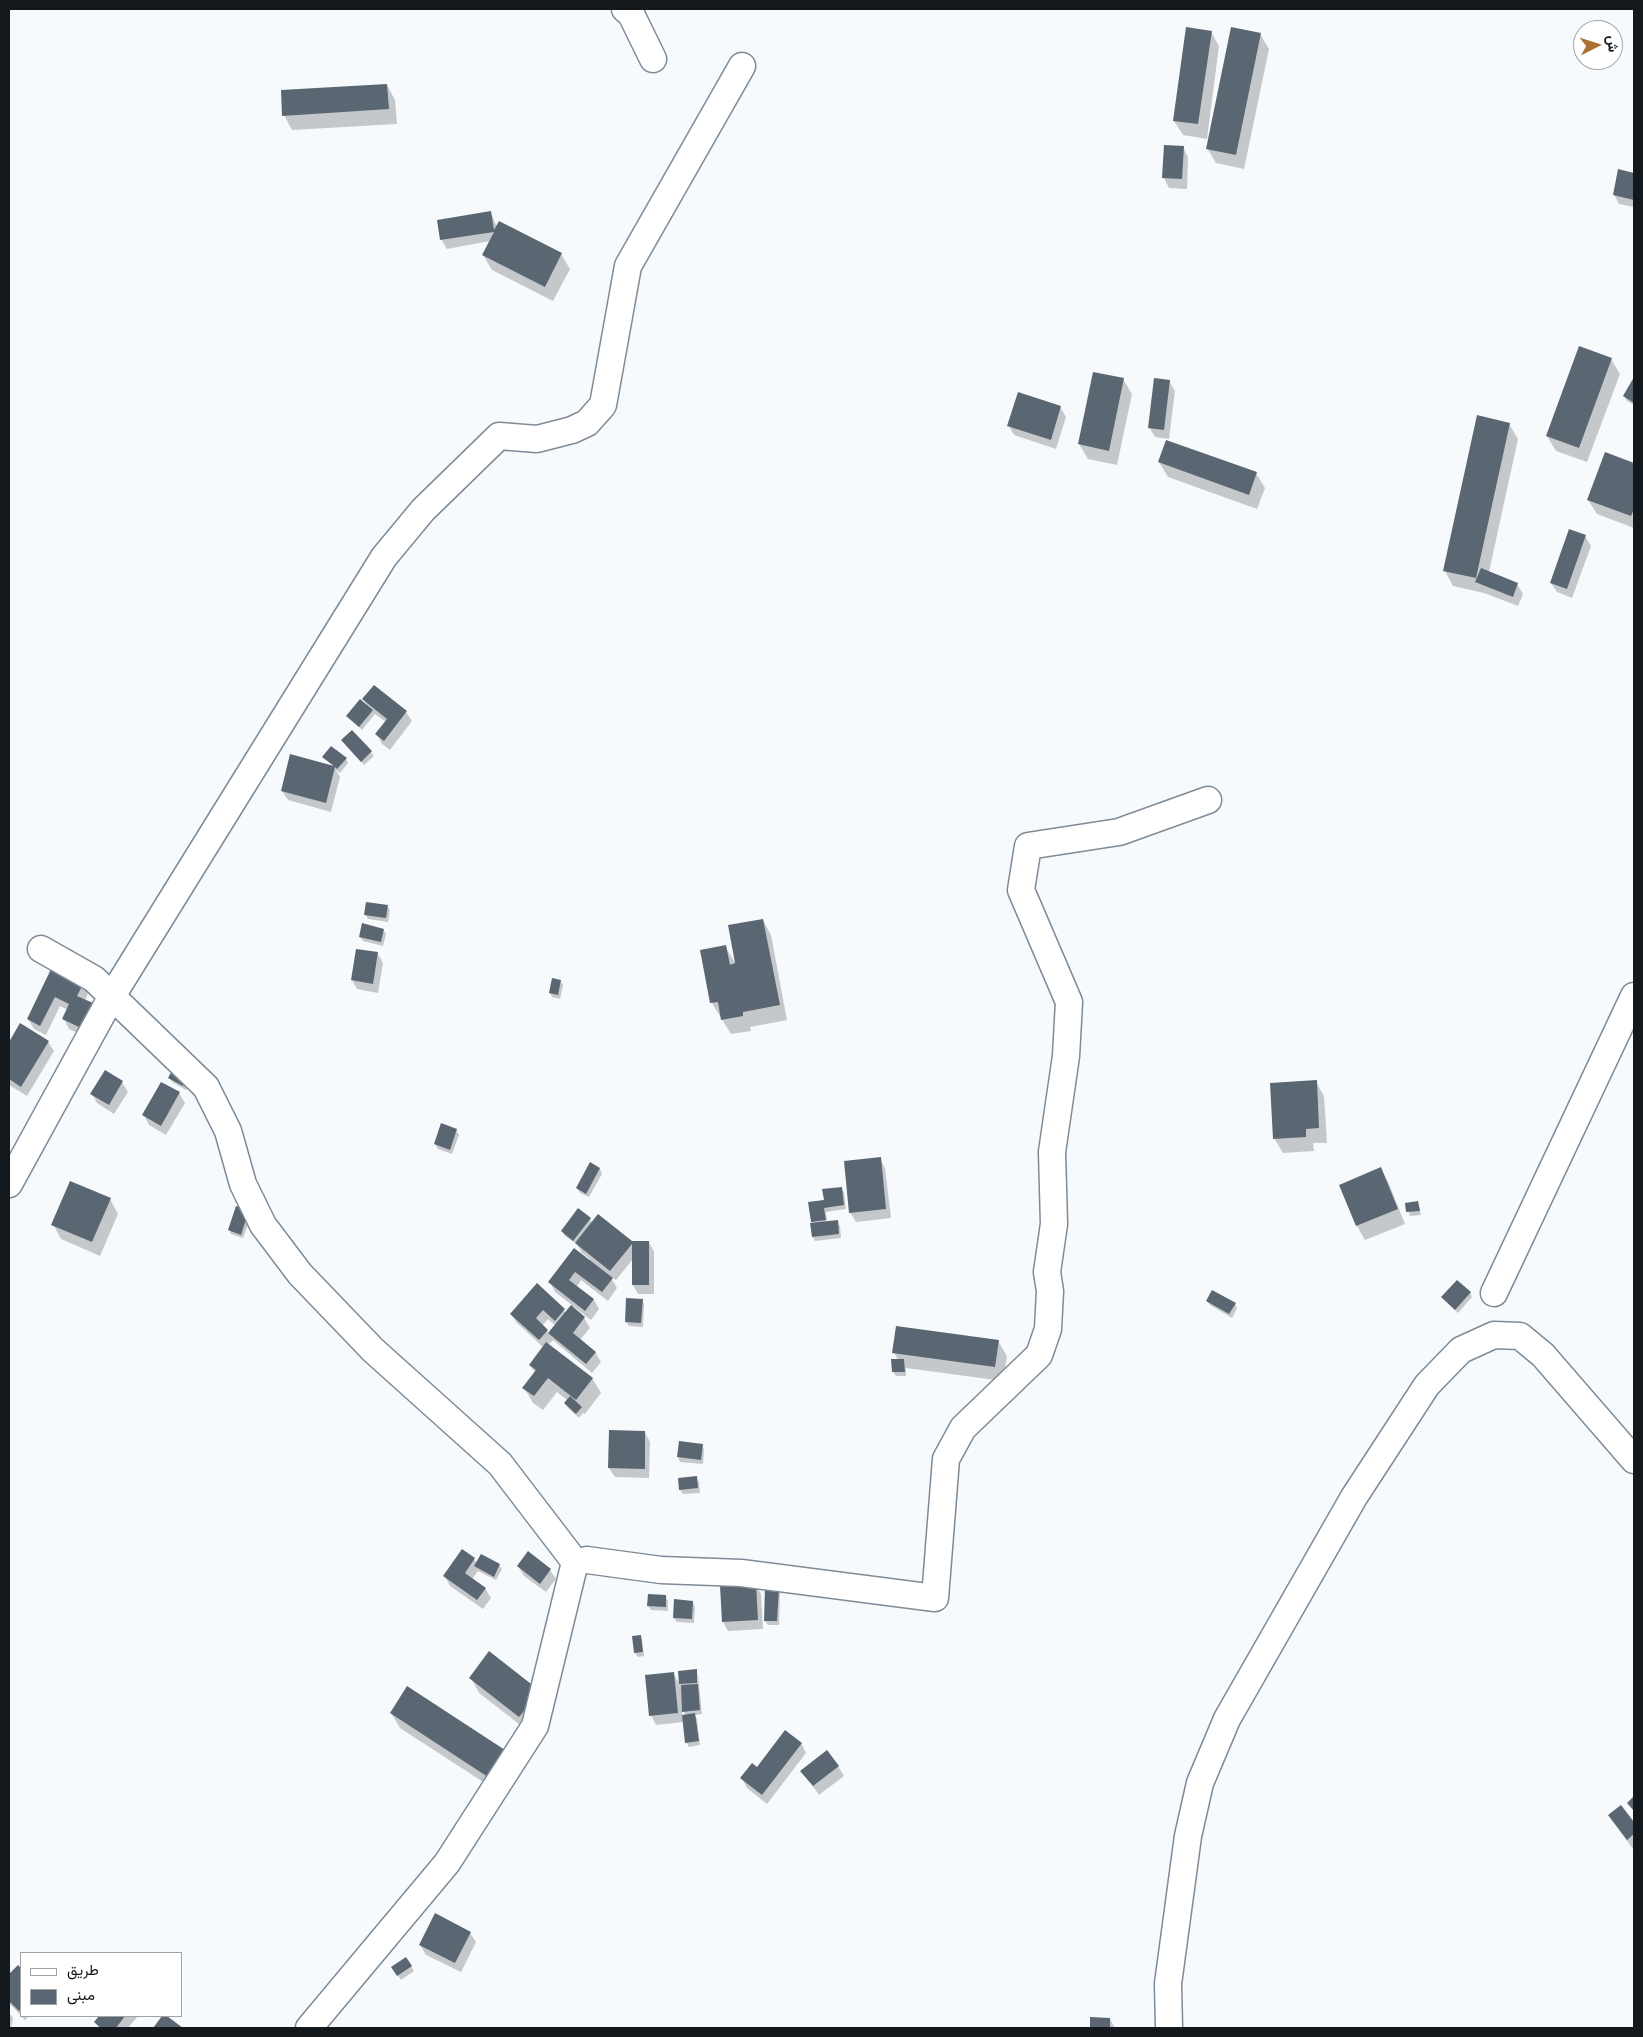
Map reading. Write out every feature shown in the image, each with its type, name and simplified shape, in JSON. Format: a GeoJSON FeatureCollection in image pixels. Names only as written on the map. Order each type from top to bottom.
{"type":"FeatureCollection","features":[{"type":"Feature","properties":{"kind":"street"},"geometry":{"type":"LineString","coordinates":[[625,9],[631,14],[653,59]]}},
{"type":"Feature","properties":{"kind":"street"},"geometry":{"type":"LineString","coordinates":[[9,1184],[112,996],[384,557],[423,510],[499,436],[537,439],[572,430],[587,423],[603,405],[628,266],[742,66]]}},
{"type":"Feature","properties":{"kind":"street"},"geometry":{"type":"LineString","coordinates":[[575,1562],[587,1560],[661,1570],[741,1573],[934,1598],[946,1459],[963,1428],[1039,1355],[1048,1329],[1050,1291],[1047,1272],[1054,1224],[1052,1152],[1066,1056],[1069,1002],[1021,890],[1028,846],[1119,832],[1208,800]]}},
{"type":"Feature","properties":{"kind":"street"},"geometry":{"type":"LineString","coordinates":[[41,949],[94,979],[206,1087],[228,1130],[243,1184],[263,1225],[300,1274],[373,1350],[500,1464],[575,1562]]}},
{"type":"Feature","properties":{"kind":"street"},"geometry":{"type":"LineString","coordinates":[[1494,1293],[1634,996]]}},
{"type":"Feature","properties":{"kind":"street"},"geometry":{"type":"LineString","coordinates":[[1169,2028],[1168,1984],[1188,1836],[1200,1784],[1227,1719],[1354,1497],[1426,1385],[1461,1350],[1494,1335],[1520,1336],[1543,1355],[1634,1460]]}},
{"type":"Feature","properties":{"kind":"street"},"geometry":{"type":"LineString","coordinates":[[310,2028],[447,1863],[535,1726],[575,1562]]}},
{"type":"Feature","properties":{"kind":"building"},"geometry":{"type":"Polygon","coordinates":[[[1186,27],[1212,31],[1198,124],[1173,121],[1186,27]]]}},
{"type":"Feature","properties":{"kind":"building"},"geometry":{"type":"Polygon","coordinates":[[[1231,27],[1261,33],[1236,155],[1206,149],[1231,27]]]}},
{"type":"Feature","properties":{"kind":"building"},"geometry":{"type":"Polygon","coordinates":[[[387,84],[389,109],[282,116],[281,90],[387,84]]]}},
{"type":"Feature","properties":{"kind":"building"},"geometry":{"type":"Polygon","coordinates":[[[1164,145],[1184,146],[1182,179],[1162,178],[1164,145]]]}},
{"type":"Feature","properties":{"kind":"building"},"geometry":{"type":"Polygon","coordinates":[[[1618,169],[1634,173],[1634,200],[1613,195],[1618,169]]]}},
{"type":"Feature","properties":{"kind":"building"},"geometry":{"type":"Polygon","coordinates":[[[491,211],[494,230],[499,221],[562,253],[545,287],[482,255],[494,232],[440,240],[437,220],[491,211]]]}},
{"type":"Feature","properties":{"kind":"building"},"geometry":{"type":"Polygon","coordinates":[[[1579,346],[1612,358],[1579,448],[1546,436],[1579,346]]]}},
{"type":"Feature","properties":{"kind":"building"},"geometry":{"type":"Polygon","coordinates":[[[1093,372],[1124,378],[1109,451],[1078,444],[1093,372]]]}},
{"type":"Feature","properties":{"kind":"building"},"geometry":{"type":"Polygon","coordinates":[[[1634,377],[1634,403],[1623,396],[1634,377]]]}},
{"type":"Feature","properties":{"kind":"building"},"geometry":{"type":"Polygon","coordinates":[[[1154,378],[1170,380],[1164,430],[1148,428],[1154,378]]]}},
{"type":"Feature","properties":{"kind":"building"},"geometry":{"type":"Polygon","coordinates":[[[1018,392],[1061,406],[1051,440],[1007,426],[1018,392]]]}},
{"type":"Feature","properties":{"kind":"building"},"geometry":{"type":"Polygon","coordinates":[[[1477,415],[1510,423],[1476,578],[1443,571],[1477,415]]]}},
{"type":"Feature","properties":{"kind":"building"},"geometry":{"type":"Polygon","coordinates":[[[1166,440],[1257,472],[1249,495],[1158,462],[1166,440]]]}},
{"type":"Feature","properties":{"kind":"building"},"geometry":{"type":"Polygon","coordinates":[[[1605,452],[1634,463],[1634,509],[1631,516],[1587,500],[1605,452]]]}},
{"type":"Feature","properties":{"kind":"building"},"geometry":{"type":"Polygon","coordinates":[[[1569,529],[1586,535],[1567,589],[1550,583],[1569,529]]]}},
{"type":"Feature","properties":{"kind":"building"},"geometry":{"type":"Polygon","coordinates":[[[1481,568],[1518,583],[1513,597],[1475,582],[1481,568]]]}},
{"type":"Feature","properties":{"kind":"building"},"geometry":{"type":"Polygon","coordinates":[[[374,685],[407,711],[384,741],[375,734],[387,719],[362,699],[374,685]]]}},
{"type":"Feature","properties":{"kind":"building"},"geometry":{"type":"Polygon","coordinates":[[[360,699],[373,710],[359,727],[346,716],[360,699]]]}},
{"type":"Feature","properties":{"kind":"building"},"geometry":{"type":"Polygon","coordinates":[[[352,730],[372,751],[361,762],[341,740],[352,730]]]}},
{"type":"Feature","properties":{"kind":"building"},"geometry":{"type":"Polygon","coordinates":[[[331,746],[347,758],[337,769],[335,767],[326,803],[281,791],[290,754],[334,766],[322,757],[331,746]]]}},
{"type":"Feature","properties":{"kind":"building"},"geometry":{"type":"Polygon","coordinates":[[[366,902],[388,905],[386,918],[364,915],[366,902]]]}},
{"type":"Feature","properties":{"kind":"building"},"geometry":{"type":"Polygon","coordinates":[[[763,919],[780,1005],[743,1012],[743,1016],[721,1020],[718,1002],[710,1003],[700,950],[726,945],[730,965],[735,963],[728,925],[763,919]]]}},
{"type":"Feature","properties":{"kind":"building"},"geometry":{"type":"Polygon","coordinates":[[[362,923],[384,929],[381,942],[359,937],[362,923]]]}},
{"type":"Feature","properties":{"kind":"building"},"geometry":{"type":"Polygon","coordinates":[[[356,949],[378,952],[373,984],[351,980],[356,949]]]}},
{"type":"Feature","properties":{"kind":"building"},"geometry":{"type":"Polygon","coordinates":[[[52,967],[84,982],[77,996],[93,1003],[81,1028],[62,1019],[69,1004],[55,997],[40,1026],[27,1019],[52,967]]]}},
{"type":"Feature","properties":{"kind":"building"},"geometry":{"type":"Polygon","coordinates":[[[552,978],[561,980],[558,995],[549,993],[552,978]]]}},
{"type":"Feature","properties":{"kind":"building"},"geometry":{"type":"Polygon","coordinates":[[[20,1023],[49,1041],[21,1087],[9,1079],[9,1042],[20,1023]]]}},
{"type":"Feature","properties":{"kind":"building"},"geometry":{"type":"Polygon","coordinates":[[[174,1067],[194,1068],[183,1086],[168,1078],[174,1067]]]}},
{"type":"Feature","properties":{"kind":"building"},"geometry":{"type":"Polygon","coordinates":[[[105,1070],[123,1081],[109,1105],[90,1094],[105,1070]]]}},
{"type":"Feature","properties":{"kind":"building"},"geometry":{"type":"Polygon","coordinates":[[[1317,1080],[1319,1128],[1306,1129],[1306,1137],[1273,1139],[1270,1083],[1317,1080]]]}},
{"type":"Feature","properties":{"kind":"building"},"geometry":{"type":"Polygon","coordinates":[[[161,1082],[180,1092],[161,1126],[142,1115],[161,1082]]]}},
{"type":"Feature","properties":{"kind":"building"},"geometry":{"type":"Polygon","coordinates":[[[441,1123],[457,1129],[450,1150],[434,1144],[441,1123]]]}},
{"type":"Feature","properties":{"kind":"building"},"geometry":{"type":"Polygon","coordinates":[[[881,1157],[886,1209],[849,1213],[844,1161],[881,1157]]]}},
{"type":"Feature","properties":{"kind":"building"},"geometry":{"type":"Polygon","coordinates":[[[590,1162],[600,1168],[586,1194],[576,1188],[590,1162]]]}},
{"type":"Feature","properties":{"kind":"building"},"geometry":{"type":"Polygon","coordinates":[[[1381,1167],[1398,1209],[1356,1226],[1339,1185],[1381,1167]]]}},
{"type":"Feature","properties":{"kind":"building"},"geometry":{"type":"Polygon","coordinates":[[[70,1181],[111,1198],[92,1242],[51,1225],[70,1181]]]}},
{"type":"Feature","properties":{"kind":"building"},"geometry":{"type":"Polygon","coordinates":[[[842,1187],[844,1205],[824,1208],[826,1220],[811,1222],[808,1202],[824,1200],[822,1189],[842,1187]]]}},
{"type":"Feature","properties":{"kind":"building"},"geometry":{"type":"Polygon","coordinates":[[[1418,1201],[1420,1211],[1406,1212],[1405,1203],[1418,1201]]]}},
{"type":"Feature","properties":{"kind":"building"},"geometry":{"type":"Polygon","coordinates":[[[236,1206],[249,1210],[241,1235],[228,1230],[236,1206]]]}},
{"type":"Feature","properties":{"kind":"building"},"geometry":{"type":"Polygon","coordinates":[[[578,1208],[591,1218],[573,1241],[561,1231],[578,1208]]]}},
{"type":"Feature","properties":{"kind":"building"},"geometry":{"type":"Polygon","coordinates":[[[598,1214],[632,1241],[649,1241],[649,1285],[632,1285],[632,1244],[610,1271],[575,1243],[598,1214]]]}},
{"type":"Feature","properties":{"kind":"building"},"geometry":{"type":"Polygon","coordinates":[[[838,1220],[839,1234],[812,1237],[810,1223],[838,1220]]]}},
{"type":"Feature","properties":{"kind":"building"},"geometry":{"type":"Polygon","coordinates":[[[574,1248],[613,1278],[602,1292],[575,1272],[569,1280],[594,1299],[585,1311],[548,1282],[574,1248]]]}},
{"type":"Feature","properties":{"kind":"building"},"geometry":{"type":"Polygon","coordinates":[[[1457,1280],[1471,1292],[1455,1310],[1441,1297],[1457,1280]]]}},
{"type":"Feature","properties":{"kind":"building"},"geometry":{"type":"Polygon","coordinates":[[[537,1283],[565,1309],[555,1321],[543,1310],[536,1318],[548,1330],[539,1340],[510,1314],[537,1283]]]}},
{"type":"Feature","properties":{"kind":"building"},"geometry":{"type":"Polygon","coordinates":[[[1212,1290],[1236,1303],[1229,1314],[1206,1301],[1212,1290]]]}},
{"type":"Feature","properties":{"kind":"building"},"geometry":{"type":"Polygon","coordinates":[[[626,1298],[643,1299],[641,1323],[625,1322],[626,1298]]]}},
{"type":"Feature","properties":{"kind":"building"},"geometry":{"type":"Polygon","coordinates":[[[571,1305],[585,1317],[573,1333],[596,1352],[586,1364],[548,1333],[571,1305]]]}},
{"type":"Feature","properties":{"kind":"building"},"geometry":{"type":"Polygon","coordinates":[[[896,1326],[999,1340],[995,1367],[892,1353],[896,1326]]]}},
{"type":"Feature","properties":{"kind":"building"},"geometry":{"type":"Polygon","coordinates":[[[546,1342],[593,1378],[576,1400],[548,1378],[534,1396],[522,1388],[536,1370],[529,1365],[546,1342]]]}},
{"type":"Feature","properties":{"kind":"building"},"geometry":{"type":"Polygon","coordinates":[[[891,1359],[904,1359],[905,1372],[892,1372],[891,1359]]]}},
{"type":"Feature","properties":{"kind":"building"},"geometry":{"type":"Polygon","coordinates":[[[570,1396],[582,1407],[576,1414],[564,1403],[570,1396]]]}},
{"type":"Feature","properties":{"kind":"building"},"geometry":{"type":"Polygon","coordinates":[[[609,1430],[645,1431],[645,1469],[608,1468],[609,1430]]]}},
{"type":"Feature","properties":{"kind":"building"},"geometry":{"type":"Polygon","coordinates":[[[679,1441],[703,1444],[701,1460],[677,1457],[679,1441]]]}},
{"type":"Feature","properties":{"kind":"building"},"geometry":{"type":"Polygon","coordinates":[[[697,1476],[698,1488],[679,1490],[678,1478],[697,1476]]]}},
{"type":"Feature","properties":{"kind":"building"},"geometry":{"type":"Polygon","coordinates":[[[462,1549],[475,1558],[465,1573],[486,1588],[477,1600],[443,1576],[462,1549]]]}},
{"type":"Feature","properties":{"kind":"building"},"geometry":{"type":"Polygon","coordinates":[[[528,1551],[551,1569],[540,1584],[517,1566],[528,1551]]]}},
{"type":"Feature","properties":{"kind":"building"},"geometry":{"type":"Polygon","coordinates":[[[481,1554],[500,1564],[494,1577],[474,1566],[481,1554]]]}},
{"type":"Feature","properties":{"kind":"building"},"geometry":{"type":"Polygon","coordinates":[[[756,1584],[758,1620],[722,1622],[720,1586],[756,1584]]]}},
{"type":"Feature","properties":{"kind":"building"},"geometry":{"type":"Polygon","coordinates":[[[765,1587],[779,1588],[777,1621],[764,1621],[765,1587]]]}},
{"type":"Feature","properties":{"kind":"building"},"geometry":{"type":"Polygon","coordinates":[[[648,1594],[666,1595],[666,1607],[647,1606],[648,1594]]]}},
{"type":"Feature","properties":{"kind":"building"},"geometry":{"type":"Polygon","coordinates":[[[674,1599],[693,1601],[692,1619],[673,1618],[674,1599]]]}},
{"type":"Feature","properties":{"kind":"building"},"geometry":{"type":"Polygon","coordinates":[[[641,1635],[643,1652],[634,1653],[632,1636],[641,1635]]]}},
{"type":"Feature","properties":{"kind":"building"},"geometry":{"type":"Polygon","coordinates":[[[489,1651],[540,1691],[519,1717],[469,1678],[489,1651]]]}},
{"type":"Feature","properties":{"kind":"building"},"geometry":{"type":"Polygon","coordinates":[[[697,1669],[697,1683],[679,1684],[678,1671],[697,1669]]]}},
{"type":"Feature","properties":{"kind":"building"},"geometry":{"type":"Polygon","coordinates":[[[674,1672],[678,1713],[649,1716],[645,1675],[674,1672]]]}},
{"type":"Feature","properties":{"kind":"building"},"geometry":{"type":"Polygon","coordinates":[[[698,1684],[700,1710],[682,1712],[681,1685],[698,1684]]]}},
{"type":"Feature","properties":{"kind":"building"},"geometry":{"type":"Polygon","coordinates":[[[407,1686],[505,1750],[488,1777],[390,1713],[407,1686]]]}},
{"type":"Feature","properties":{"kind":"building"},"geometry":{"type":"Polygon","coordinates":[[[695,1713],[699,1741],[685,1743],[682,1715],[695,1713]]]}},
{"type":"Feature","properties":{"kind":"building"},"geometry":{"type":"Polygon","coordinates":[[[785,1730],[802,1743],[762,1795],[740,1778],[752,1763],[757,1767],[785,1730]]]}},
{"type":"Feature","properties":{"kind":"building"},"geometry":{"type":"Polygon","coordinates":[[[827,1750],[839,1766],[813,1786],[800,1771],[827,1750]]]}},
{"type":"Feature","properties":{"kind":"building"},"geometry":{"type":"Polygon","coordinates":[[[1634,1796],[1634,1811],[1627,1803],[1634,1796]]]}},
{"type":"Feature","properties":{"kind":"building"},"geometry":{"type":"Polygon","coordinates":[[[1621,1805],[1634,1822],[1634,1834],[1627,1840],[1608,1815],[1621,1805]]]}},
{"type":"Feature","properties":{"kind":"building"},"geometry":{"type":"Polygon","coordinates":[[[435,1913],[471,1932],[455,1963],[419,1945],[435,1913]]]}},
{"type":"Feature","properties":{"kind":"building"},"geometry":{"type":"Polygon","coordinates":[[[406,1957],[412,1966],[397,1976],[391,1967],[406,1957]]]}},
{"type":"Feature","properties":{"kind":"building"},"geometry":{"type":"Polygon","coordinates":[[[18,1965],[20,1967],[19,2011],[9,2001],[9,1974],[18,1965]]]}},
{"type":"Feature","properties":{"kind":"building"},"geometry":{"type":"Polygon","coordinates":[[[98,2017],[124,2017],[116,2028],[101,2028],[94,2022],[98,2017]]]}},
{"type":"Feature","properties":{"kind":"building"},"geometry":{"type":"Polygon","coordinates":[[[161,2017],[168,2017],[183,2028],[153,2028],[161,2017]]]}},
{"type":"Feature","properties":{"kind":"building"},"geometry":{"type":"Polygon","coordinates":[[[1090,2017],[1110,2018],[1110,2028],[1090,2028],[1090,2017]]]}}]}
